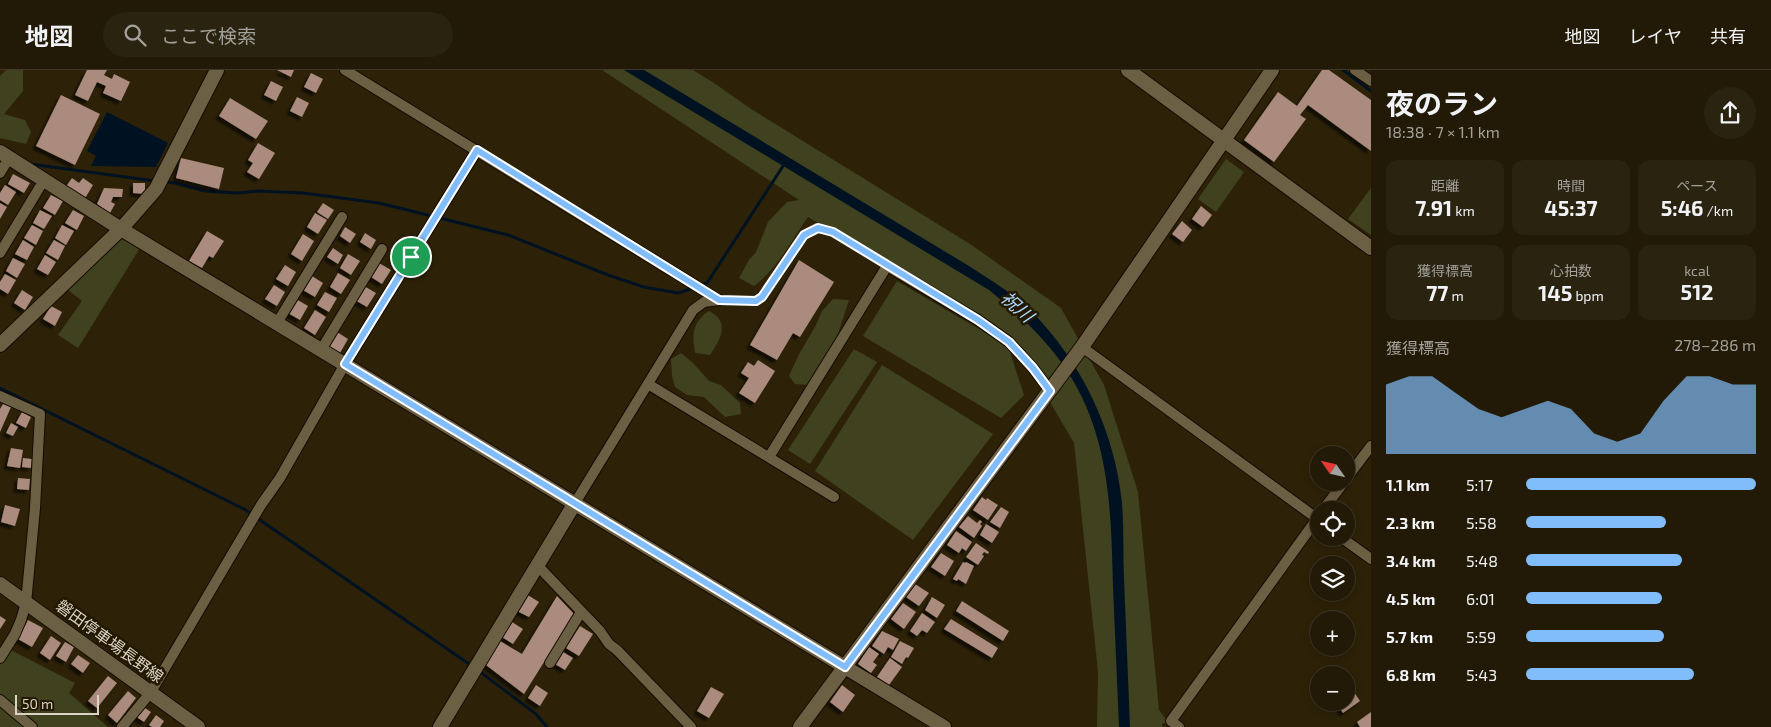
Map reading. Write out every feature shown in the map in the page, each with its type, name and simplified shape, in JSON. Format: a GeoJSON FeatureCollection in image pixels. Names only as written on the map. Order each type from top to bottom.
{"type":"FeatureCollection","features":[{"type":"Feature","properties":{"kind":"street"},"geometry":{"type":"LineString","coordinates":[[0,345],[121,229],[156,189],[217,70]]}},
{"type":"Feature","properties":{"kind":"street"},"geometry":{"type":"LineString","coordinates":[[345,70],[719,300]]}},
{"type":"Feature","properties":{"kind":"street"},"geometry":{"type":"LineString","coordinates":[[1128,70],[1371,248]]}},
{"type":"Feature","properties":{"kind":"street"},"geometry":{"type":"LineString","coordinates":[[800,727],[1082,347],[1272,70]]}},
{"type":"Feature","properties":{"kind":"street"},"geometry":{"type":"LineString","coordinates":[[1355,70],[1371,81]]}},
{"type":"Feature","properties":{"kind":"street"},"geometry":{"type":"LineString","coordinates":[[122,727],[150,692],[261,505],[280,478],[345,364],[477,150]]}},
{"type":"Feature","properties":{"kind":"street"},"geometry":{"type":"LineString","coordinates":[[0,173],[4,155],[121,229],[944,727]]}},
{"type":"Feature","properties":{"kind":"street"},"geometry":{"type":"LineString","coordinates":[[0,253],[44,180]]}},
{"type":"Feature","properties":{"kind":"street"},"geometry":{"type":"LineString","coordinates":[[277,323],[342,217]]}},
{"type":"Feature","properties":{"kind":"street"},"geometry":{"type":"LineString","coordinates":[[321,350],[382,248]]}},
{"type":"Feature","properties":{"kind":"street"},"geometry":{"type":"LineString","coordinates":[[769,457],[887,266],[978,320],[1009,342],[1053,386]]}},
{"type":"Feature","properties":{"kind":"street"},"geometry":{"type":"LineString","coordinates":[[440,727],[693,310],[704,302],[719,300]]}},
{"type":"Feature","properties":{"kind":"street"},"geometry":{"type":"LineString","coordinates":[[1082,347],[1310,510]]}},
{"type":"Feature","properties":{"kind":"street"},"geometry":{"type":"LineString","coordinates":[[648,384],[834,496]]}},
{"type":"Feature","properties":{"kind":"street"},"geometry":{"type":"LineString","coordinates":[[0,396],[40,414],[35,508],[26,603],[15,634],[0,658]]}},
{"type":"Feature","properties":{"kind":"street"},"geometry":{"type":"LineString","coordinates":[[1355,467],[1371,446]]}},
{"type":"Feature","properties":{"kind":"street"},"geometry":{"type":"LineString","coordinates":[[1179,727],[1171,721],[1310,528]]}},
{"type":"Feature","properties":{"kind":"street"},"geometry":{"type":"LineString","coordinates":[[1353,546],[1371,559]]}},
{"type":"Feature","properties":{"kind":"street"},"geometry":{"type":"LineString","coordinates":[[538,566],[600,630],[609,644],[691,727]]}},
{"type":"Feature","properties":{"kind":"street","name":"磐田停車場長野線"},"geometry":{"type":"LineString","coordinates":[[0,584],[198,727]]}},
{"type":"Feature","properties":{"kind":"street"},"geometry":{"type":"LineString","coordinates":[[550,663],[582,612]]}},
{"type":"Feature","properties":{"kind":"street"},"geometry":{"type":"LineString","coordinates":[[0,700],[32,727]]}},
{"type":"Feature","properties":{"kind":"lane"},"geometry":{"type":"LineString","coordinates":[[719,300],[756,301],[762,297],[804,235],[818,228],[833,232],[887,266]]}},
{"type":"Feature","properties":{"kind":"green space"},"geometry":{"type":"Polygon","coordinates":[[[6,70],[23,70],[23,91],[4,114],[25,120],[31,132],[26,144],[0,138],[0,76],[6,70]]]}},
{"type":"Feature","properties":{"kind":"green space"},"geometry":{"type":"Polygon","coordinates":[[[602,70],[693,70],[751,109],[970,244],[1061,308],[1104,385],[1138,492],[1159,710],[1168,722],[1162,724],[1162,727],[1097,727],[1098,672],[1074,443],[1024,358],[1008,346],[1024,395],[1001,418],[863,336],[897,281],[1003,343],[948,298],[808,217],[784,254],[763,279],[754,286],[739,278],[756,252],[768,222],[787,202],[799,200],[602,70]]]}},
{"type":"Feature","properties":{"kind":"green space"},"geometry":{"type":"Polygon","coordinates":[[[1226,159],[1244,172],[1216,212],[1198,199],[1226,159]]]}},
{"type":"Feature","properties":{"kind":"green space"},"geometry":{"type":"Polygon","coordinates":[[[1371,188],[1371,235],[1348,219],[1371,188]]]}},
{"type":"Feature","properties":{"kind":"green space"},"geometry":{"type":"Polygon","coordinates":[[[121,239],[140,248],[78,348],[58,335],[82,301],[68,290],[121,239]]]}},
{"type":"Feature","properties":{"kind":"green space"},"geometry":{"type":"Polygon","coordinates":[[[833,299],[849,300],[838,334],[809,385],[795,384],[789,376],[822,311],[833,299]]]}},
{"type":"Feature","properties":{"kind":"green space"},"geometry":{"type":"Polygon","coordinates":[[[709,311],[720,320],[722,332],[710,355],[695,353],[694,329],[703,315],[709,311]]]}},
{"type":"Feature","properties":{"kind":"green space"},"geometry":{"type":"Polygon","coordinates":[[[854,349],[877,362],[810,464],[788,450],[854,349]]]}},
{"type":"Feature","properties":{"kind":"green space"},"geometry":{"type":"Polygon","coordinates":[[[681,353],[709,381],[721,385],[740,403],[741,414],[725,417],[704,397],[687,395],[675,387],[671,359],[681,353]]]}},
{"type":"Feature","properties":{"kind":"green space"},"geometry":{"type":"Polygon","coordinates":[[[882,365],[993,434],[913,540],[815,471],[882,365]]]}},
{"type":"Feature","properties":{"kind":"green space"},"geometry":{"type":"Polygon","coordinates":[[[7,648],[75,683],[69,693],[108,727],[0,727],[0,658],[7,648]]]}},
{"type":"Feature","properties":{"kind":"water","name":"祝川"},"geometry":{"type":"Polygon","coordinates":[[[624,70],[644,70],[969,266],[1017,298],[1049,331],[1080,375],[1093,399],[1112,450],[1118,476],[1123,512],[1130,727],[1119,727],[1111,528],[1105,470],[1090,415],[1077,388],[1061,362],[1028,324],[989,290],[624,70]]]}},
{"type":"Feature","properties":{"kind":"water"},"geometry":{"type":"Polygon","coordinates":[[[107,112],[168,143],[156,167],[91,166],[96,156],[87,151],[107,112]]]}},
{"type":"Feature","properties":{"kind":"building"},"geometry":{"type":"Polygon","coordinates":[[[87,70],[107,70],[104,75],[112,79],[114,74],[130,82],[121,101],[103,93],[106,86],[97,82],[88,101],[75,95],[87,70]]]}},
{"type":"Feature","properties":{"kind":"building"},"geometry":{"type":"Polygon","coordinates":[[[277,70],[294,70],[291,77],[277,70]]]}},
{"type":"Feature","properties":{"kind":"building"},"geometry":{"type":"Polygon","coordinates":[[[1322,70],[1329,70],[1371,100],[1371,151],[1308,105],[1300,115],[1306,119],[1274,162],[1244,140],[1278,92],[1297,106],[1322,70]]]}},
{"type":"Feature","properties":{"kind":"building"},"geometry":{"type":"Polygon","coordinates":[[[311,73],[323,79],[316,93],[304,87],[311,73]]]}},
{"type":"Feature","properties":{"kind":"building"},"geometry":{"type":"Polygon","coordinates":[[[271,81],[283,87],[276,101],[264,95],[271,81]]]}},
{"type":"Feature","properties":{"kind":"building"},"geometry":{"type":"Polygon","coordinates":[[[61,95],[100,114],[75,165],[36,146],[61,95]]]}},
{"type":"Feature","properties":{"kind":"building"},"geometry":{"type":"Polygon","coordinates":[[[297,97],[309,103],[302,117],[290,111],[297,97]]]}},
{"type":"Feature","properties":{"kind":"building"},"geometry":{"type":"Polygon","coordinates":[[[230,98],[268,121],[256,139],[219,116],[230,98]]]}},
{"type":"Feature","properties":{"kind":"building"},"geometry":{"type":"Polygon","coordinates":[[[258,143],[275,153],[259,179],[247,172],[253,163],[248,160],[258,143]]]}},
{"type":"Feature","properties":{"kind":"building"},"geometry":{"type":"Polygon","coordinates":[[[181,158],[224,168],[219,189],[176,178],[181,158]]]}},
{"type":"Feature","properties":{"kind":"building"},"geometry":{"type":"Polygon","coordinates":[[[13,174],[30,183],[24,193],[8,184],[13,174]]]}},
{"type":"Feature","properties":{"kind":"building"},"geometry":{"type":"Polygon","coordinates":[[[72,178],[79,183],[83,178],[93,185],[84,200],[65,188],[72,178]]]}},
{"type":"Feature","properties":{"kind":"building"},"geometry":{"type":"Polygon","coordinates":[[[133,183],[145,183],[145,194],[133,193],[133,183]]]}},
{"type":"Feature","properties":{"kind":"building"},"geometry":{"type":"Polygon","coordinates":[[[5,185],[16,192],[8,205],[0,200],[0,193],[5,185]]]}},
{"type":"Feature","properties":{"kind":"building"},"geometry":{"type":"Polygon","coordinates":[[[104,188],[123,189],[122,197],[113,197],[111,202],[115,204],[110,213],[97,204],[104,188]]]}},
{"type":"Feature","properties":{"kind":"building"},"geometry":{"type":"Polygon","coordinates":[[[51,195],[63,201],[55,215],[43,208],[51,195]]]}},
{"type":"Feature","properties":{"kind":"building"},"geometry":{"type":"Polygon","coordinates":[[[0,203],[7,207],[0,219],[0,203]]]}},
{"type":"Feature","properties":{"kind":"building"},"geometry":{"type":"Polygon","coordinates":[[[323,203],[334,210],[328,219],[317,212],[323,203]]]}},
{"type":"Feature","properties":{"kind":"building"},"geometry":{"type":"Polygon","coordinates":[[[1201,206],[1212,215],[1203,227],[1192,219],[1201,206]]]}},
{"type":"Feature","properties":{"kind":"building"},"geometry":{"type":"Polygon","coordinates":[[[40,210],[52,216],[44,229],[33,223],[40,210]]]}},
{"type":"Feature","properties":{"kind":"building"},"geometry":{"type":"Polygon","coordinates":[[[73,210],[84,216],[77,230],[65,223],[73,210]]]}},
{"type":"Feature","properties":{"kind":"building"},"geometry":{"type":"Polygon","coordinates":[[[315,213],[327,220],[318,234],[307,227],[315,213]]]}},
{"type":"Feature","properties":{"kind":"building"},"geometry":{"type":"Polygon","coordinates":[[[1182,221],[1192,230],[1183,242],[1172,234],[1182,221]]]}},
{"type":"Feature","properties":{"kind":"building"},"geometry":{"type":"Polygon","coordinates":[[[32,225],[43,231],[36,245],[24,238],[32,225]]]}},
{"type":"Feature","properties":{"kind":"building"},"geometry":{"type":"Polygon","coordinates":[[[62,225],[74,231],[66,245],[55,238],[62,225]]]}},
{"type":"Feature","properties":{"kind":"building"},"geometry":{"type":"Polygon","coordinates":[[[345,227],[356,234],[350,243],[340,236],[345,227]]]}},
{"type":"Feature","properties":{"kind":"building"},"geometry":{"type":"Polygon","coordinates":[[[207,231],[224,241],[213,258],[209,256],[202,268],[189,261],[207,231]]]}},
{"type":"Feature","properties":{"kind":"building"},"geometry":{"type":"Polygon","coordinates":[[[365,233],[376,240],[371,249],[360,242],[365,233]]]}},
{"type":"Feature","properties":{"kind":"building"},"geometry":{"type":"Polygon","coordinates":[[[303,234],[314,241],[302,261],[291,254],[303,234]]]}},
{"type":"Feature","properties":{"kind":"building"},"geometry":{"type":"Polygon","coordinates":[[[23,240],[34,247],[27,260],[15,254],[23,240]]]}},
{"type":"Feature","properties":{"kind":"building"},"geometry":{"type":"Polygon","coordinates":[[[54,240],[65,246],[58,260],[46,253],[54,240]]]}},
{"type":"Feature","properties":{"kind":"building"},"geometry":{"type":"Polygon","coordinates":[[[333,248],[343,255],[338,264],[327,257],[333,248]]]}},
{"type":"Feature","properties":{"kind":"building"},"geometry":{"type":"Polygon","coordinates":[[[348,254],[360,261],[351,275],[340,268],[348,254]]]}},
{"type":"Feature","properties":{"kind":"building"},"geometry":{"type":"Polygon","coordinates":[[[45,255],[56,262],[48,275],[37,269],[45,255]]]}},
{"type":"Feature","properties":{"kind":"building"},"geometry":{"type":"Polygon","coordinates":[[[13,258],[25,264],[17,278],[6,271],[13,258]]]}},
{"type":"Feature","properties":{"kind":"building"},"geometry":{"type":"Polygon","coordinates":[[[799,260],[834,282],[800,337],[793,333],[777,360],[750,345],[799,260]]]}},
{"type":"Feature","properties":{"kind":"building"},"geometry":{"type":"Polygon","coordinates":[[[379,263],[391,270],[382,284],[371,277],[379,263]]]}},
{"type":"Feature","properties":{"kind":"building"},"geometry":{"type":"Polygon","coordinates":[[[285,265],[296,272],[288,286],[276,279],[285,265]]]}},
{"type":"Feature","properties":{"kind":"building"},"geometry":{"type":"Polygon","coordinates":[[[338,273],[350,280],[341,294],[330,287],[338,273]]]}},
{"type":"Feature","properties":{"kind":"building"},"geometry":{"type":"Polygon","coordinates":[[[5,274],[16,280],[8,294],[0,289],[0,282],[5,274]]]}},
{"type":"Feature","properties":{"kind":"building"},"geometry":{"type":"Polygon","coordinates":[[[312,276],[323,283],[315,297],[303,290],[312,276]]]}},
{"type":"Feature","properties":{"kind":"building"},"geometry":{"type":"Polygon","coordinates":[[[274,285],[285,292],[277,306],[265,299],[274,285]]]}},
{"type":"Feature","properties":{"kind":"building"},"geometry":{"type":"Polygon","coordinates":[[[364,286],[376,293],[367,307],[355,300],[364,286]]]}},
{"type":"Feature","properties":{"kind":"building"},"geometry":{"type":"Polygon","coordinates":[[[22,290],[33,297],[25,310],[14,303],[22,290]]]}},
{"type":"Feature","properties":{"kind":"building"},"geometry":{"type":"Polygon","coordinates":[[[325,292],[337,298],[329,312],[317,305],[325,292]]]}},
{"type":"Feature","properties":{"kind":"building"},"geometry":{"type":"Polygon","coordinates":[[[296,299],[308,306],[300,320],[288,313],[296,299]]]}},
{"type":"Feature","properties":{"kind":"building"},"geometry":{"type":"Polygon","coordinates":[[[51,306],[62,312],[55,326],[43,319],[51,306]]]}},
{"type":"Feature","properties":{"kind":"building"},"geometry":{"type":"Polygon","coordinates":[[[315,310],[326,317],[315,335],[304,328],[315,310]]]}},
{"type":"Feature","properties":{"kind":"building"},"geometry":{"type":"Polygon","coordinates":[[[337,332],[348,339],[340,353],[328,346],[337,332]]]}},
{"type":"Feature","properties":{"kind":"building"},"geometry":{"type":"Polygon","coordinates":[[[758,360],[775,371],[755,403],[739,393],[749,378],[741,373],[748,362],[754,366],[758,360]]]}},
{"type":"Feature","properties":{"kind":"building"},"geometry":{"type":"Polygon","coordinates":[[[3,404],[11,407],[0,432],[0,409],[3,404]]]}},
{"type":"Feature","properties":{"kind":"building"},"geometry":{"type":"Polygon","coordinates":[[[22,412],[31,417],[26,428],[16,423],[22,412]]]}},
{"type":"Feature","properties":{"kind":"building"},"geometry":{"type":"Polygon","coordinates":[[[11,423],[18,427],[13,436],[6,433],[11,423]]]}},
{"type":"Feature","properties":{"kind":"building"},"geometry":{"type":"Polygon","coordinates":[[[11,448],[23,450],[20,468],[7,466],[11,448]]]}},
{"type":"Feature","properties":{"kind":"building"},"geometry":{"type":"Polygon","coordinates":[[[23,458],[32,459],[31,468],[22,467],[23,458]]]}},
{"type":"Feature","properties":{"kind":"building"},"geometry":{"type":"Polygon","coordinates":[[[18,478],[30,479],[29,490],[17,489],[18,478]]]}},
{"type":"Feature","properties":{"kind":"building"},"geometry":{"type":"Polygon","coordinates":[[[982,497],[998,505],[988,520],[973,510],[982,497]]]}},
{"type":"Feature","properties":{"kind":"building"},"geometry":{"type":"Polygon","coordinates":[[[5,505],[20,509],[15,526],[1,522],[5,505]]]}},
{"type":"Feature","properties":{"kind":"building"},"geometry":{"type":"Polygon","coordinates":[[[1001,507],[1009,512],[1000,528],[990,522],[1001,507]]]}},
{"type":"Feature","properties":{"kind":"building"},"geometry":{"type":"Polygon","coordinates":[[[968,516],[977,523],[980,520],[982,522],[980,524],[982,526],[974,538],[959,527],[968,516]]]}},
{"type":"Feature","properties":{"kind":"building"},"geometry":{"type":"Polygon","coordinates":[[[986,524],[999,532],[992,543],[980,535],[986,524]]]}},
{"type":"Feature","properties":{"kind":"building"},"geometry":{"type":"Polygon","coordinates":[[[956,531],[972,542],[966,551],[962,548],[959,553],[947,545],[956,531]]]}},
{"type":"Feature","properties":{"kind":"building"},"geometry":{"type":"Polygon","coordinates":[[[976,543],[989,552],[988,554],[984,552],[982,555],[984,556],[978,565],[966,557],[976,543]]]}},
{"type":"Feature","properties":{"kind":"building"},"geometry":{"type":"Polygon","coordinates":[[[941,553],[954,561],[945,576],[931,567],[941,553]]]}},
{"type":"Feature","properties":{"kind":"building"},"geometry":{"type":"Polygon","coordinates":[[[963,562],[974,566],[966,584],[958,579],[957,581],[953,579],[963,562]]]}},
{"type":"Feature","properties":{"kind":"building"},"geometry":{"type":"Polygon","coordinates":[[[915,584],[929,593],[919,606],[906,597],[915,584]]]}},
{"type":"Feature","properties":{"kind":"building"},"geometry":{"type":"Polygon","coordinates":[[[526,594],[539,602],[529,617],[517,611],[526,594]]]}},
{"type":"Feature","properties":{"kind":"building"},"geometry":{"type":"Polygon","coordinates":[[[557,596],[574,614],[524,694],[486,665],[500,641],[522,654],[557,596]]]}},
{"type":"Feature","properties":{"kind":"building"},"geometry":{"type":"Polygon","coordinates":[[[932,597],[945,605],[937,618],[925,610],[932,597]]]}},
{"type":"Feature","properties":{"kind":"building"},"geometry":{"type":"Polygon","coordinates":[[[962,601],[1009,631],[1003,641],[956,611],[962,601]]]}},
{"type":"Feature","properties":{"kind":"building"},"geometry":{"type":"Polygon","coordinates":[[[903,603],[916,612],[904,629],[891,619],[903,603]]]}},
{"type":"Feature","properties":{"kind":"building"},"geometry":{"type":"Polygon","coordinates":[[[922,613],[935,622],[927,633],[922,630],[917,636],[910,631],[922,613]]]}},
{"type":"Feature","properties":{"kind":"building"},"geometry":{"type":"Polygon","coordinates":[[[0,616],[6,620],[0,629],[0,616]]]}},
{"type":"Feature","properties":{"kind":"building"},"geometry":{"type":"Polygon","coordinates":[[[951,619],[998,648],[992,658],[944,629],[951,619]]]}},
{"type":"Feature","properties":{"kind":"building"},"geometry":{"type":"Polygon","coordinates":[[[28,620],[43,628],[32,647],[18,639],[28,620]]]}},
{"type":"Feature","properties":{"kind":"building"},"geometry":{"type":"Polygon","coordinates":[[[512,622],[523,629],[513,644],[502,637],[512,622]]]}},
{"type":"Feature","properties":{"kind":"building"},"geometry":{"type":"Polygon","coordinates":[[[580,626],[593,634],[579,656],[566,648],[580,626]]]}},
{"type":"Feature","properties":{"kind":"building"},"geometry":{"type":"Polygon","coordinates":[[[882,631],[899,639],[893,650],[888,647],[884,654],[872,646],[882,631]]]}},
{"type":"Feature","properties":{"kind":"building"},"geometry":{"type":"Polygon","coordinates":[[[51,636],[61,643],[50,660],[40,653],[51,636]]]}},
{"type":"Feature","properties":{"kind":"building"},"geometry":{"type":"Polygon","coordinates":[[[900,641],[914,648],[902,664],[891,657],[900,641]]]}},
{"type":"Feature","properties":{"kind":"building"},"geometry":{"type":"Polygon","coordinates":[[[65,642],[74,647],[66,662],[56,656],[65,642]]]}},
{"type":"Feature","properties":{"kind":"building"},"geometry":{"type":"Polygon","coordinates":[[[869,647],[879,654],[873,662],[877,665],[871,673],[858,664],[869,647]]]}},
{"type":"Feature","properties":{"kind":"building"},"geometry":{"type":"Polygon","coordinates":[[[563,652],[573,658],[565,670],[555,664],[563,652]]]}},
{"type":"Feature","properties":{"kind":"building"},"geometry":{"type":"Polygon","coordinates":[[[78,655],[90,663],[83,673],[71,664],[78,655]]]}},
{"type":"Feature","properties":{"kind":"building"},"geometry":{"type":"Polygon","coordinates":[[[890,658],[902,667],[889,685],[877,677],[890,658]]]}},
{"type":"Feature","properties":{"kind":"building"},"geometry":{"type":"Polygon","coordinates":[[[108,676],[117,683],[97,708],[88,701],[108,676]]]}},
{"type":"Feature","properties":{"kind":"building"},"geometry":{"type":"Polygon","coordinates":[[[536,685],[548,693],[540,706],[528,698],[536,685]]]}},
{"type":"Feature","properties":{"kind":"building"},"geometry":{"type":"Polygon","coordinates":[[[842,685],[855,695],[843,712],[830,702],[842,685]]]}},
{"type":"Feature","properties":{"kind":"building"},"geometry":{"type":"Polygon","coordinates":[[[711,687],[724,694],[709,718],[697,711],[711,687]]]}},
{"type":"Feature","properties":{"kind":"building"},"geometry":{"type":"Polygon","coordinates":[[[128,691],[136,698],[117,723],[108,715],[128,691]]]}},
{"type":"Feature","properties":{"kind":"building"},"geometry":{"type":"Polygon","coordinates":[[[1355,694],[1360,701],[1355,705],[1355,694]]]}},
{"type":"Feature","properties":{"kind":"building"},"geometry":{"type":"Polygon","coordinates":[[[142,706],[151,712],[144,722],[135,716],[142,706]]]}},
{"type":"Feature","properties":{"kind":"building"},"geometry":{"type":"Polygon","coordinates":[[[1371,712],[1371,727],[1360,727],[1357,722],[1371,712]]]}},
{"type":"Feature","properties":{"kind":"building"},"geometry":{"type":"Polygon","coordinates":[[[156,715],[164,721],[160,727],[152,727],[149,725],[156,715]]]}},
{"type":"Feature","properties":{"kind":"waterway"},"geometry":{"type":"LineString","coordinates":[[1343,70],[1371,91]]}},
{"type":"Feature","properties":{"kind":"waterway"},"geometry":{"type":"LineString","coordinates":[[699,286],[707,283],[785,163]]}},
{"type":"Feature","properties":{"kind":"waterway"},"geometry":{"type":"LineString","coordinates":[[30,164],[155,181]]}},
{"type":"Feature","properties":{"kind":"waterway"},"geometry":{"type":"LineString","coordinates":[[164,182],[205,191],[303,193],[379,203],[508,235],[608,275],[644,287],[678,293],[693,288]]}},
{"type":"Feature","properties":{"kind":"waterway"},"geometry":{"type":"LineString","coordinates":[[0,388],[244,509],[472,666]]}},
{"type":"Feature","properties":{"kind":"waterway"},"geometry":{"type":"LineString","coordinates":[[479,671],[536,714],[547,727]]}},
{"type":"Feature","properties":{"kind":"route"},"geometry":{"type":"LineString","coordinates":[[477,150],[719,300],[756,301],[762,297],[804,235],[818,228],[833,232],[978,320],[1009,342],[1033,368],[1050,391],[845,667],[345,364],[411,257],[477,150]]}}]}
